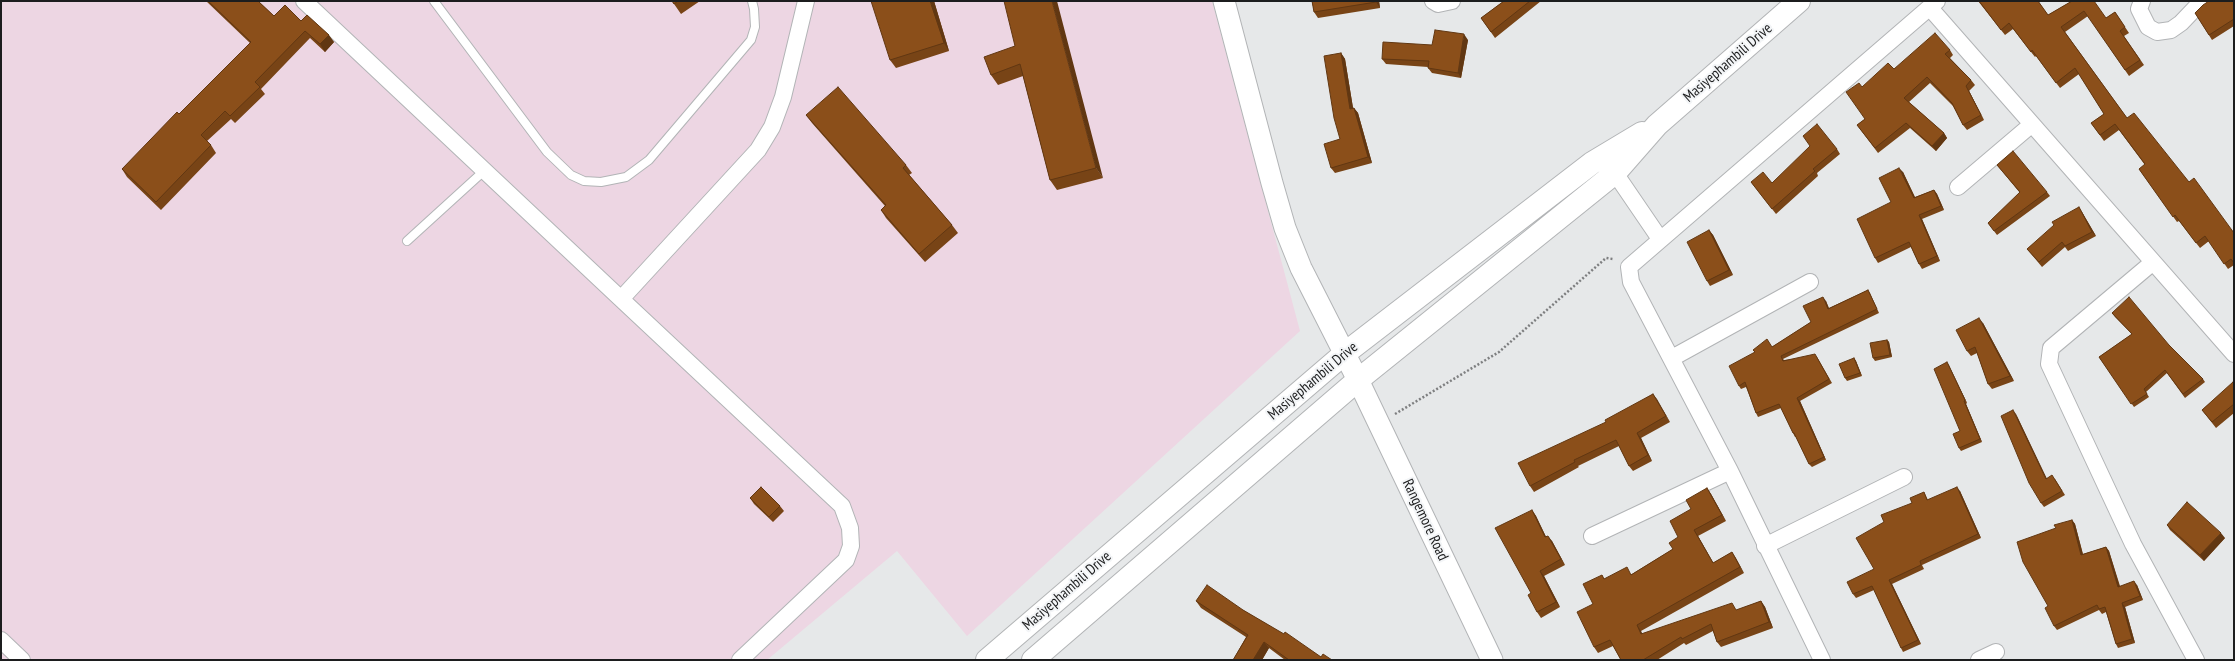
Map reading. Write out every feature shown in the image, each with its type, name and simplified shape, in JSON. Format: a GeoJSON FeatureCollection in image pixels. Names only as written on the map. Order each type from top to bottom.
{"type":"FeatureCollection","features":[{"type":"Feature","properties":{"kind":"main road","name":"Masiyephambili Drive"},"geometry":{"type":"LineString","coordinates":[[1033,660],[1358,380],[1616,173],[1657,125],[1799,1]]}},
{"type":"Feature","properties":{"kind":"main road","name":"Masiyephambili Drive"},"geometry":{"type":"LineString","coordinates":[[987,660],[1344,354],[1592,162],[1657,125]]}},
{"type":"Feature","properties":{"kind":"street"},"geometry":{"type":"LineString","coordinates":[[304,1],[842,506],[850,528],[851,546],[846,560],[740,660]]}},
{"type":"Feature","properties":{"kind":"street"},"geometry":{"type":"LineString","coordinates":[[621,299],[758,150],[772,127],[783,96],[806,1]]}},
{"type":"Feature","properties":{"kind":"street","name":"Rangemore Road"},"geometry":{"type":"LineString","coordinates":[[1224,1],[1285,228],[1301,268],[1379,423],[1492,660]]}},
{"type":"Feature","properties":{"kind":"street"},"geometry":{"type":"LineString","coordinates":[[1433,1],[1438,4],[1452,1]]}},
{"type":"Feature","properties":{"kind":"street"},"geometry":{"type":"LineString","coordinates":[[2142,1],[2139,9],[2148,27],[2157,32],[2171,30],[2181,23],[2202,1]]}},
{"type":"Feature","properties":{"kind":"street"},"geometry":{"type":"LineString","coordinates":[[1818,659],[1730,471],[1631,282],[1629,267],[1933,4],[2031,125],[2234,354]]}},
{"type":"Feature","properties":{"kind":"street"},"geometry":{"type":"LineString","coordinates":[[1958,187],[2031,125]]}},
{"type":"Feature","properties":{"kind":"street"},"geometry":{"type":"LineString","coordinates":[[1616,173],[1660,239]]}},
{"type":"Feature","properties":{"kind":"street"},"geometry":{"type":"LineString","coordinates":[[2152,263],[2051,348],[2049,364],[2133,544],[2196,660]]}},
{"type":"Feature","properties":{"kind":"street"},"geometry":{"type":"LineString","coordinates":[[1672,358],[1810,282]]}},
{"type":"Feature","properties":{"kind":"street"},"geometry":{"type":"LineString","coordinates":[[1592,536],[1730,471]]}},
{"type":"Feature","properties":{"kind":"street"},"geometry":{"type":"LineString","coordinates":[[1766,546],[1904,476]]}},
{"type":"Feature","properties":{"kind":"street"},"geometry":{"type":"LineString","coordinates":[[1,640],[22,660]]}},
{"type":"Feature","properties":{"kind":"street"},"geometry":{"type":"LineString","coordinates":[[1979,660],[1996,652]]}},
{"type":"Feature","properties":{"kind":"lane"},"geometry":{"type":"LineString","coordinates":[[434,1],[547,152],[571,174],[584,181],[601,182],[626,177],[649,160],[751,40],[755,27],[752,1]]}},
{"type":"Feature","properties":{"kind":"lane"},"geometry":{"type":"LineString","coordinates":[[407,241],[484,170]]}},
{"type":"Feature","properties":{"kind":"path"},"geometry":{"type":"LineString","coordinates":[[1379,423],[1499,352],[1606,258],[1616,259],[1629,267]]}},
{"type":"Feature","properties":{"kind":"shaded area"},"geometry":{"type":"Polygon","coordinates":[[[1,1],[1212,1],[1300,331],[967,636],[897,551],[767,660],[1,660],[1,1]]]}},
{"type":"Feature","properties":{"kind":"building"},"geometry":{"type":"Polygon","coordinates":[[[208,1],[258,1],[274,16],[285,5],[301,21],[307,15],[329,35],[320,44],[305,31],[255,82],[260,87],[230,116],[225,111],[201,135],[211,145],[156,202],[122,169],[177,112],[179,114],[251,42],[208,1]]]}},
{"type":"Feature","properties":{"kind":"building"},"geometry":{"type":"Polygon","coordinates":[[[871,1],[930,1],[944,43],[890,60],[871,1]]]}},
{"type":"Feature","properties":{"kind":"building"},"geometry":{"type":"Polygon","coordinates":[[[1004,1],[1052,1],[1096,168],[1050,180],[1020,64],[991,75],[984,57],[1015,46],[1004,1]]]}},
{"type":"Feature","properties":{"kind":"building"},"geometry":{"type":"Polygon","coordinates":[[[1312,1],[1376,1],[1376,2],[1314,12],[1312,1]]]}},
{"type":"Feature","properties":{"kind":"building"},"geometry":{"type":"Polygon","coordinates":[[[1504,1],[1530,1],[1491,32],[1481,18],[1504,1]]]}},
{"type":"Feature","properties":{"kind":"building"},"geometry":{"type":"Polygon","coordinates":[[[1979,1],[2038,1],[2048,15],[2072,1],[2094,1],[2106,18],[2115,12],[2125,27],[2120,31],[2140,60],[2125,70],[2084,11],[2061,27],[2127,118],[2134,113],[2189,182],[2194,178],[2234,233],[2234,263],[2231,259],[2224,264],[2205,236],[2196,243],[2175,215],[2173,217],[2139,169],[2145,164],[2115,124],[2100,135],[2091,123],[2104,114],[2075,68],[2056,83],[2032,50],[2031,52],[2009,23],[2001,30],[1979,1]]]}},
{"type":"Feature","properties":{"kind":"building"},"geometry":{"type":"Polygon","coordinates":[[[2209,1],[2234,1],[2234,19],[2209,35],[2195,13],[2209,1]]]}},
{"type":"Feature","properties":{"kind":"building"},"geometry":{"type":"Polygon","coordinates":[[[1435,30],[1464,34],[1458,73],[1428,68],[1429,61],[1382,59],[1383,42],[1432,45],[1435,30]]]}},
{"type":"Feature","properties":{"kind":"building"},"geometry":{"type":"Polygon","coordinates":[[[1935,33],[1950,50],[1945,54],[1971,80],[1966,86],[1981,115],[1963,125],[1952,103],[1927,77],[1904,98],[1944,133],[1932,146],[1906,123],[1875,148],[1857,125],[1865,119],[1846,92],[1859,83],[1862,87],[1888,63],[1894,69],[1935,33]]]}},
{"type":"Feature","properties":{"kind":"building"},"geometry":{"type":"Polygon","coordinates":[[[1341,53],[1350,109],[1354,108],[1368,157],[1331,168],[1324,144],[1340,139],[1334,118],[1324,56],[1341,53]]]}},
{"type":"Feature","properties":{"kind":"building"},"geometry":{"type":"Polygon","coordinates":[[[838,87],[906,165],[903,168],[952,225],[919,254],[881,210],[886,205],[806,115],[838,87]]]}},
{"type":"Feature","properties":{"kind":"building"},"geometry":{"type":"Polygon","coordinates":[[[1817,124],[1837,149],[1813,169],[1815,171],[1772,209],[1751,182],[1763,172],[1772,183],[1810,146],[1803,136],[1817,124]]]}},
{"type":"Feature","properties":{"kind":"building"},"geometry":{"type":"Polygon","coordinates":[[[2013,151],[2047,192],[1994,231],[1988,223],[2020,192],[1997,165],[2013,151]]]}},
{"type":"Feature","properties":{"kind":"building"},"geometry":{"type":"Polygon","coordinates":[[[1899,168],[1914,198],[1934,190],[1941,206],[1919,215],[1937,256],[1919,264],[1909,242],[1875,258],[1857,219],[1891,202],[1879,178],[1899,168]]]}},
{"type":"Feature","properties":{"kind":"building"},"geometry":{"type":"Polygon","coordinates":[[[2079,207],[2092,232],[2065,246],[2062,242],[2039,262],[2027,249],[2054,225],[2052,222],[2079,207]]]}},
{"type":"Feature","properties":{"kind":"building"},"geometry":{"type":"Polygon","coordinates":[[[1709,230],[1729,270],[1707,281],[1687,242],[1709,230]]]}},
{"type":"Feature","properties":{"kind":"building"},"geometry":{"type":"Polygon","coordinates":[[[1868,290],[1877,309],[1781,356],[1783,361],[1815,354],[1829,379],[1797,398],[1824,457],[1809,464],[1779,404],[1756,413],[1745,382],[1739,386],[1729,366],[1755,352],[1753,350],[1767,339],[1772,347],[1811,322],[1803,306],[1823,297],[1828,309],[1868,290]]]}},
{"type":"Feature","properties":{"kind":"building"},"geometry":{"type":"Polygon","coordinates":[[[2129,297],[2169,345],[2203,379],[2183,394],[2165,370],[2144,389],[2147,394],[2131,404],[2099,357],[2132,334],[2112,313],[2129,297]]]}},
{"type":"Feature","properties":{"kind":"building"},"geometry":{"type":"Polygon","coordinates":[[[1979,318],[2010,376],[1988,384],[1975,347],[1967,351],[1956,330],[1979,318]]]}},
{"type":"Feature","properties":{"kind":"building"},"geometry":{"type":"Polygon","coordinates":[[[1887,340],[1890,355],[1873,358],[1870,343],[1887,340]]]}},
{"type":"Feature","properties":{"kind":"building"},"geometry":{"type":"Polygon","coordinates":[[[1854,358],[1860,373],[1845,378],[1839,364],[1854,358]]]}},
{"type":"Feature","properties":{"kind":"building"},"geometry":{"type":"Polygon","coordinates":[[[1947,362],[1965,400],[1964,401],[1980,439],[1959,448],[1953,434],[1960,431],[1934,369],[1947,362]]]}},
{"type":"Feature","properties":{"kind":"building"},"geometry":{"type":"Polygon","coordinates":[[[2233,382],[2234,404],[2212,422],[2202,410],[2233,382]]]}},
{"type":"Feature","properties":{"kind":"building"},"geometry":{"type":"Polygon","coordinates":[[[1653,394],[1666,416],[1637,433],[1648,455],[1629,466],[1616,440],[1574,460],[1575,462],[1530,486],[1518,463],[1606,422],[1605,420],[1653,394]]]}},
{"type":"Feature","properties":{"kind":"building"},"geometry":{"type":"Polygon","coordinates":[[[2013,410],[2046,479],[2052,475],[2062,491],[2041,503],[2029,483],[2001,416],[2013,410]]]}},
{"type":"Feature","properties":{"kind":"building"},"geometry":{"type":"Polygon","coordinates":[[[761,487],[780,506],[769,517],[750,498],[761,487]]]}},
{"type":"Feature","properties":{"kind":"building"},"geometry":{"type":"Polygon","coordinates":[[[1957,487],[1978,534],[1920,561],[1921,565],[1889,580],[1918,640],[1901,648],[1872,586],[1853,594],[1847,582],[1874,569],[1856,538],[1884,522],[1881,515],[1912,503],[1910,498],[1924,492],[1927,500],[1957,487]]]}},
{"type":"Feature","properties":{"kind":"building"},"geometry":{"type":"Polygon","coordinates":[[[1707,488],[1722,515],[1694,530],[1713,563],[1732,552],[1740,567],[1637,625],[1641,634],[1732,603],[1736,610],[1761,601],[1769,622],[1717,642],[1711,624],[1682,639],[1681,637],[1643,660],[1621,660],[1610,640],[1594,647],[1577,612],[1593,604],[1583,584],[1602,575],[1604,579],[1627,567],[1631,575],[1673,549],[1669,543],[1678,537],[1670,521],[1691,509],[1686,500],[1707,488]]]}},
{"type":"Feature","properties":{"kind":"building"},"geometry":{"type":"Polygon","coordinates":[[[2187,502],[2221,533],[2200,555],[2167,525],[2187,502]]]}},
{"type":"Feature","properties":{"kind":"building"},"geometry":{"type":"Polygon","coordinates":[[[1532,510],[1545,537],[1548,536],[1561,559],[1540,571],[1556,602],[1537,612],[1528,595],[1531,593],[1495,528],[1532,510]]]}},
{"type":"Feature","properties":{"kind":"building"},"geometry":{"type":"Polygon","coordinates":[[[2072,520],[2081,555],[2106,547],[2118,587],[2134,581],[2140,596],[2122,603],[2132,639],[2116,644],[2105,607],[2099,609],[2097,605],[2054,626],[2045,608],[2048,606],[2023,562],[2017,542],[2056,528],[2054,525],[2072,520]]]}},
{"type":"Feature","properties":{"kind":"building"},"geometry":{"type":"Polygon","coordinates":[[[1207,585],[1243,610],[1284,634],[1285,632],[1321,657],[1323,654],[1332,660],[1289,660],[1264,642],[1253,660],[1233,660],[1248,635],[1196,601],[1207,585]]]}}]}
